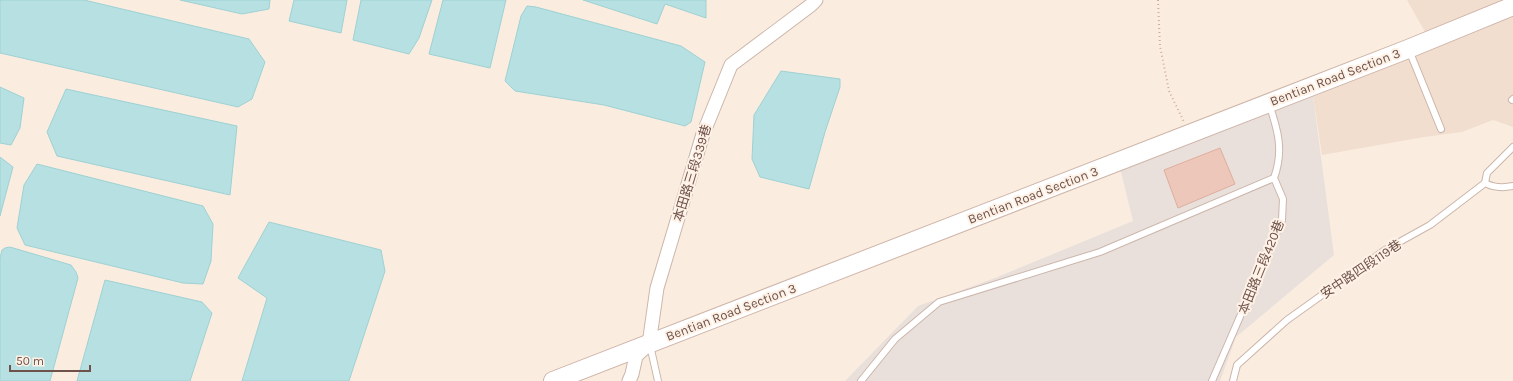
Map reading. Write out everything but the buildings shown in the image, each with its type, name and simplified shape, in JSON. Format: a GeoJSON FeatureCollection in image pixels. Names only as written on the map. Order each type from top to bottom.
{"type":"FeatureCollection","features":[{"type":"Feature","properties":{"kind":"street","name":"本田路三段339巷"},"geometry":{"type":"LineString","coordinates":[[649,344],[657,288],[703,134],[731,66],[816,0]]}},
{"type":"Feature","properties":{"kind":"street","name":"Bentian Road Section 3"},"geometry":{"type":"LineString","coordinates":[[553,381],[1408,49],[1513,6]]}},
{"type":"Feature","properties":{"kind":"street"},"geometry":{"type":"LineString","coordinates":[[629,381],[636,356],[649,344]]}},
{"type":"Feature","properties":{"kind":"lane"},"geometry":{"type":"LineString","coordinates":[[1408,49],[1441,128]]}},
{"type":"Feature","properties":{"kind":"lane"},"geometry":{"type":"LineString","coordinates":[[861,381],[895,339],[939,302],[1100,252],[1274,178],[1278,166],[1280,145],[1276,124],[1269,103]]}},
{"type":"Feature","properties":{"kind":"lane","name":"安中路四段119巷"},"geometry":{"type":"LineString","coordinates":[[1233,381],[1237,365],[1287,320],[1385,250],[1430,225],[1485,183],[1487,173],[1513,147]]}},
{"type":"Feature","properties":{"kind":"lane","name":"本田路三段420巷"},"geometry":{"type":"LineString","coordinates":[[1212,381],[1282,220],[1283,199],[1274,178]]}},
{"type":"Feature","properties":{"kind":"lane"},"geometry":{"type":"LineString","coordinates":[[1485,183],[1492,187],[1513,186]]}},
{"type":"Feature","properties":{"kind":"lane"},"geometry":{"type":"LineString","coordinates":[[649,344],[658,381]]}},
{"type":"Feature","properties":{"kind":"path"},"geometry":{"type":"LineString","coordinates":[[1158,0],[1160,46],[1170,91],[1190,134]]}},
{"type":"Feature","properties":{"kind":"shaded area"},"geometry":{"type":"Polygon","coordinates":[[[1407,0],[1513,0],[1513,127],[1493,120],[1462,132],[1424,137],[1322,155],[1312,89],[1429,39],[1407,0]]]}},
{"type":"Feature","properties":{"kind":"shaded area"},"geometry":{"type":"Polygon","coordinates":[[[1312,89],[1334,255],[1236,337],[1220,381],[845,381],[918,306],[995,278],[1133,221],[1119,164],[1312,89]]]}},
{"type":"Feature","properties":{"kind":"water"},"geometry":{"type":"Polygon","coordinates":[[[0,0],[84,0],[249,39],[265,62],[252,99],[238,107],[0,53],[0,0]]]}},
{"type":"Feature","properties":{"kind":"water"},"geometry":{"type":"Polygon","coordinates":[[[180,0],[270,0],[269,9],[242,14],[180,0]]]}},
{"type":"Feature","properties":{"kind":"water"},"geometry":{"type":"Polygon","coordinates":[[[294,0],[347,0],[341,33],[289,21],[294,0]]]}},
{"type":"Feature","properties":{"kind":"water"},"geometry":{"type":"Polygon","coordinates":[[[361,0],[432,0],[419,38],[409,54],[353,40],[361,0]]]}},
{"type":"Feature","properties":{"kind":"water"},"geometry":{"type":"Polygon","coordinates":[[[443,0],[506,0],[490,68],[429,54],[443,0]]]}},
{"type":"Feature","properties":{"kind":"water"},"geometry":{"type":"Polygon","coordinates":[[[583,0],[706,0],[706,18],[665,4],[657,24],[583,0]]]}},
{"type":"Feature","properties":{"kind":"water"},"geometry":{"type":"Polygon","coordinates":[[[527,6],[536,7],[681,46],[705,62],[691,122],[685,126],[604,105],[515,91],[505,81],[521,16],[527,6]]]}},
{"type":"Feature","properties":{"kind":"water"},"geometry":{"type":"Polygon","coordinates":[[[781,71],[840,79],[840,87],[825,132],[809,189],[760,177],[752,159],[754,115],[781,71]]]}},
{"type":"Feature","properties":{"kind":"water"},"geometry":{"type":"Polygon","coordinates":[[[0,87],[24,98],[20,128],[11,145],[0,143],[0,87]]]}},
{"type":"Feature","properties":{"kind":"water"},"geometry":{"type":"Polygon","coordinates":[[[66,89],[237,126],[230,195],[57,156],[47,132],[66,89]]]}},
{"type":"Feature","properties":{"kind":"water"},"geometry":{"type":"Polygon","coordinates":[[[0,157],[13,167],[0,216],[0,157]]]}},
{"type":"Feature","properties":{"kind":"water"},"geometry":{"type":"Polygon","coordinates":[[[37,164],[203,206],[213,224],[211,261],[203,284],[183,283],[25,245],[17,228],[24,185],[37,164]]]}},
{"type":"Feature","properties":{"kind":"water"},"geometry":{"type":"Polygon","coordinates":[[[269,222],[381,250],[385,271],[349,381],[242,381],[267,298],[238,278],[269,222]]]}},
{"type":"Feature","properties":{"kind":"water"},"geometry":{"type":"Polygon","coordinates":[[[10,247],[71,265],[78,278],[50,381],[0,381],[0,258],[2,250],[10,247]]]}},
{"type":"Feature","properties":{"kind":"water"},"geometry":{"type":"Polygon","coordinates":[[[105,280],[202,302],[212,313],[190,381],[77,381],[105,280]]]}}]}
